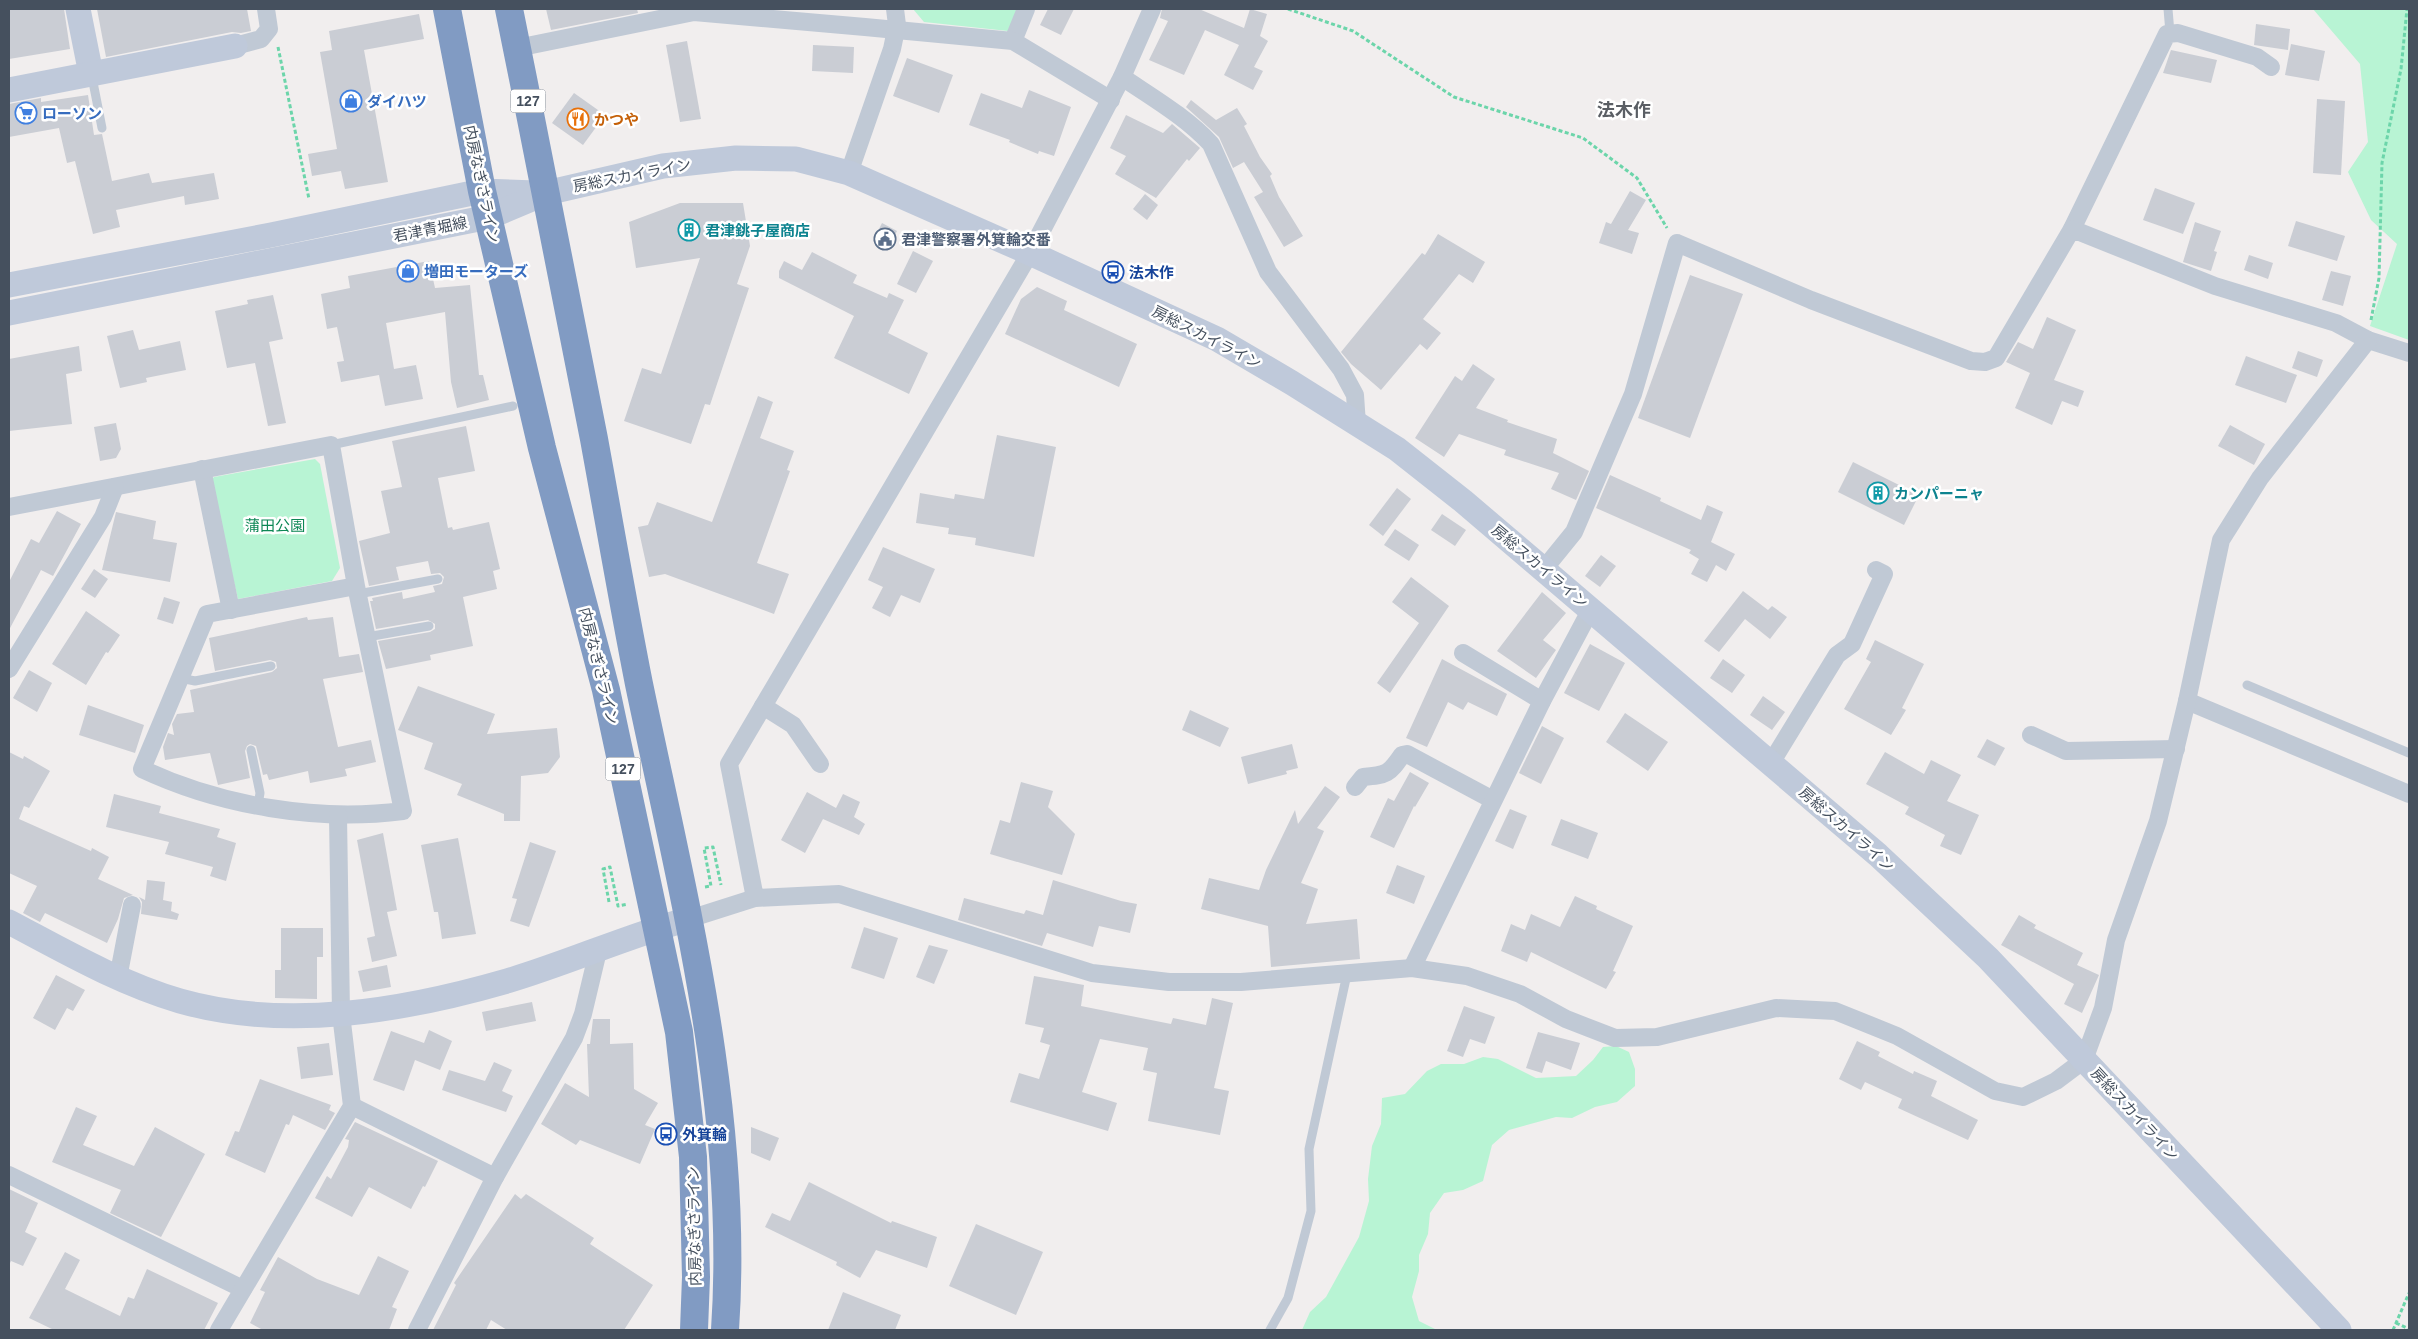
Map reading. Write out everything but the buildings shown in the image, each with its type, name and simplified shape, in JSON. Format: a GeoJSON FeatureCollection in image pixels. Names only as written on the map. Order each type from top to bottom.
{"type":"FeatureCollection","features":[{"type":"Feature","properties":{"kind":"highway","name":"内房なぎさライン"},"geometry":{"type":"LineString","coordinates":[[447,9],[486,204],[542,448],[606,690],[679,1032],[693,1157],[696,1277],[694,1330]]}},
{"type":"Feature","properties":{"kind":"highway","name":"内房なぎさライン"},"geometry":{"type":"LineString","coordinates":[[509,9],[639,680],[689,919],[705,1012],[724,1149],[728,1291],[725,1330]]}},
{"type":"Feature","properties":{"kind":"main road"},"geometry":{"type":"LineString","coordinates":[[78,9],[91,74]]}},
{"type":"Feature","properties":{"kind":"main road"},"geometry":{"type":"LineString","coordinates":[[9,90],[235,46]]}},
{"type":"Feature","properties":{"kind":"main road","name":"房総スカイライン"},"geometry":{"type":"LineString","coordinates":[[546,193],[663,166],[736,158],[796,159],[849,173],[1030,253],[1217,339],[1357,424],[1396,449],[1544,569],[1771,762],[1878,855],[1942,914],[1988,958],[2339,1330]]}},
{"type":"Feature","properties":{"kind":"main road","name":"君津青堀線"},"geometry":{"type":"LineString","coordinates":[[9,285],[271,235],[486,204],[546,193]]}},
{"type":"Feature","properties":{"kind":"main road","name":"君津青堀線"},"geometry":{"type":"LineString","coordinates":[[9,313],[486,204]]}},
{"type":"Feature","properties":{"kind":"main road"},"geometry":{"type":"LineString","coordinates":[[9,922],[118,978],[180,1001],[254,1015],[341,1014],[430,1002],[508,981],[598,951],[656,928],[689,919]]}},
{"type":"Feature","properties":{"kind":"street"},"geometry":{"type":"LineString","coordinates":[[235,46],[261,40],[269,29],[266,9]]}},
{"type":"Feature","properties":{"kind":"street"},"geometry":{"type":"LineString","coordinates":[[849,173],[892,49],[896,30],[894,9]]}},
{"type":"Feature","properties":{"kind":"street"},"geometry":{"type":"LineString","coordinates":[[1013,41],[1026,9]]}},
{"type":"Feature","properties":{"kind":"street"},"geometry":{"type":"LineString","coordinates":[[755,898],[729,764],[1030,253],[1111,100],[1152,9]]}},
{"type":"Feature","properties":{"kind":"street"},"geometry":{"type":"LineString","coordinates":[[517,48],[694,10],[1013,41],[1111,100]]}},
{"type":"Feature","properties":{"kind":"street"},"geometry":{"type":"LineString","coordinates":[[1544,569],[1574,532],[1633,394],[1677,243],[1811,300],[1971,360],[1985,362],[1996,358],[2072,229],[2170,33],[2178,33],[2257,57],[2271,67]]}},
{"type":"Feature","properties":{"kind":"street"},"geometry":{"type":"LineString","coordinates":[[1122,77],[1170,109],[1200,132],[1212,144],[1268,272],[1341,369],[1355,395],[1357,424]]}},
{"type":"Feature","properties":{"kind":"street"},"geometry":{"type":"LineString","coordinates":[[2072,229],[2215,286],[2336,323],[2368,340],[2409,353]]}},
{"type":"Feature","properties":{"kind":"street"},"geometry":{"type":"LineString","coordinates":[[689,919],[755,898],[839,894],[1101,974],[1169,982],[1241,982],[1412,968],[1467,976],[1520,994],[1566,1019],[1615,1038],[1657,1037],[1776,1008],[1835,1011],[1897,1036],[1995,1091],[2023,1097],[2056,1082],[2084,1060],[2103,1008],[2116,940],[2158,821],[2188,701],[2222,540],[2260,478],[2368,340]]}},
{"type":"Feature","properties":{"kind":"street"},"geometry":{"type":"LineString","coordinates":[[9,507],[331,445],[357,590],[403,811],[367,815],[338,815],[258,805],[201,792],[142,769],[207,614],[357,590]]}},
{"type":"Feature","properties":{"kind":"street"},"geometry":{"type":"LineString","coordinates":[[202,469],[232,610]]}},
{"type":"Feature","properties":{"kind":"street"},"geometry":{"type":"LineString","coordinates":[[9,669],[103,517],[115,488]]}},
{"type":"Feature","properties":{"kind":"street"},"geometry":{"type":"LineString","coordinates":[[1771,762],[1837,655],[1852,644],[1884,574],[1876,570]]}},
{"type":"Feature","properties":{"kind":"street"},"geometry":{"type":"LineString","coordinates":[[1412,968],[1542,701],[1591,609]]}},
{"type":"Feature","properties":{"kind":"street"},"geometry":{"type":"LineString","coordinates":[[1462,653],[1542,701]]}},
{"type":"Feature","properties":{"kind":"street"},"geometry":{"type":"LineString","coordinates":[[2188,701],[2409,794]]}},
{"type":"Feature","properties":{"kind":"street"},"geometry":{"type":"LineString","coordinates":[[763,706],[793,725],[820,764]]}},
{"type":"Feature","properties":{"kind":"street"},"geometry":{"type":"LineString","coordinates":[[2031,735],[2066,750],[2176,749]]}},
{"type":"Feature","properties":{"kind":"street"},"geometry":{"type":"LineString","coordinates":[[1355,788],[1363,777],[1385,775],[1391,771],[1402,755],[1407,754],[1493,800]]}},
{"type":"Feature","properties":{"kind":"street"},"geometry":{"type":"LineString","coordinates":[[219,1330],[352,1106],[341,1014],[338,815]]}},
{"type":"Feature","properties":{"kind":"street"},"geometry":{"type":"LineString","coordinates":[[118,978],[132,905]]}},
{"type":"Feature","properties":{"kind":"street"},"geometry":{"type":"LineString","coordinates":[[417,1330],[495,1177],[574,1038],[598,951]]}},
{"type":"Feature","properties":{"kind":"street"},"geometry":{"type":"LineString","coordinates":[[352,1106],[495,1177]]}},
{"type":"Feature","properties":{"kind":"street"},"geometry":{"type":"LineString","coordinates":[[9,1175],[243,1289]]}},
{"type":"Feature","properties":{"kind":"lane"},"geometry":{"type":"LineString","coordinates":[[2168,9],[2170,33]]}},
{"type":"Feature","properties":{"kind":"lane"},"geometry":{"type":"LineString","coordinates":[[91,74],[102,128]]}},
{"type":"Feature","properties":{"kind":"lane"},"geometry":{"type":"LineString","coordinates":[[331,445],[513,406]]}},
{"type":"Feature","properties":{"kind":"lane"},"geometry":{"type":"LineString","coordinates":[[357,590],[438,579]]}},
{"type":"Feature","properties":{"kind":"lane"},"geometry":{"type":"LineString","coordinates":[[367,637],[430,626]]}},
{"type":"Feature","properties":{"kind":"lane"},"geometry":{"type":"LineString","coordinates":[[180,678],[195,681],[271,666]]}},
{"type":"Feature","properties":{"kind":"lane"},"geometry":{"type":"LineString","coordinates":[[2247,686],[2409,753]]}},
{"type":"Feature","properties":{"kind":"lane"},"geometry":{"type":"LineString","coordinates":[[251,750],[260,793],[258,805]]}},
{"type":"Feature","properties":{"kind":"lane"},"geometry":{"type":"LineString","coordinates":[[1270,1330],[1288,1298],[1311,1210],[1309,1149],[1347,974]]}},
{"type":"Feature","properties":{"kind":"path"},"geometry":{"type":"LineString","coordinates":[[1288,9],[1353,31],[1454,97],[1583,138],[1637,178],[1677,243]]}},
{"type":"Feature","properties":{"kind":"path"},"geometry":{"type":"LineString","coordinates":[[2368,340],[2379,278],[2382,163],[2401,69],[2407,9]]}},
{"type":"Feature","properties":{"kind":"path"},"geometry":{"type":"LineString","coordinates":[[269,29],[277,40],[309,199]]}},
{"type":"Feature","properties":{"kind":"path"},"geometry":{"type":"LineString","coordinates":[[711,886],[704,848],[713,847],[721,885]]}},
{"type":"Feature","properties":{"kind":"path"},"geometry":{"type":"LineString","coordinates":[[609,902],[603,869],[610,867],[618,906]]}},
{"type":"Feature","properties":{"kind":"path"},"geometry":{"type":"LineString","coordinates":[[2393,1330],[2409,1292]]}},
{"type":"Feature","properties":{"kind":"path"},"geometry":{"type":"LineString","coordinates":[[2396,1323],[2409,1329]]}},
{"type":"Feature","properties":{"kind":"green space"},"geometry":{"type":"Polygon","coordinates":[[[913,9],[1021,9],[1012,28],[1008,31],[924,22],[913,9]]]}},
{"type":"Feature","properties":{"kind":"green space"},"geometry":{"type":"Polygon","coordinates":[[[2313,9],[2409,9],[2409,340],[2370,326],[2397,244],[2371,220],[2348,172],[2368,142],[2360,64],[2313,9]]]}},
{"type":"Feature","properties":{"kind":"green space","name":"蒲田公園"},"geometry":{"type":"Polygon","coordinates":[[[315,459],[320,464],[340,568],[332,581],[238,599],[210,481],[214,477],[315,459]]]}},
{"type":"Feature","properties":{"kind":"green space"},"geometry":{"type":"Polygon","coordinates":[[[1616,1046],[1629,1052],[1635,1069],[1635,1086],[1617,1102],[1595,1107],[1572,1118],[1556,1117],[1509,1130],[1492,1145],[1483,1181],[1463,1190],[1444,1193],[1430,1213],[1428,1234],[1419,1255],[1419,1271],[1412,1297],[1419,1321],[1437,1330],[1302,1330],[1310,1312],[1326,1297],[1359,1237],[1369,1201],[1368,1179],[1372,1146],[1381,1124],[1382,1098],[1405,1094],[1427,1071],[1441,1064],[1464,1064],[1483,1057],[1498,1059],[1536,1078],[1576,1076],[1593,1060],[1603,1047],[1616,1046]]]}},
{"type":"Feature","properties":{"kind":"place","name":"ダイハツ"},"geometry":{"type":"Point","coordinates":[351,101]}},
{"type":"Feature","properties":{"kind":"place","name":"ローソン"},"geometry":{"type":"Point","coordinates":[26,113]}},
{"type":"Feature","properties":{"kind":"place","name":"かつや"},"geometry":{"type":"Point","coordinates":[578,119]}},
{"type":"Feature","properties":{"kind":"place","name":"君津銚子屋商店"},"geometry":{"type":"Point","coordinates":[689,230]}},
{"type":"Feature","properties":{"kind":"place","name":"君津警察署外箕輪交番"},"geometry":{"type":"Point","coordinates":[885,239]}},
{"type":"Feature","properties":{"kind":"place","name":"増田モーターズ"},"geometry":{"type":"Point","coordinates":[408,271]}},
{"type":"Feature","properties":{"kind":"place","name":"法木作"},"geometry":{"type":"Point","coordinates":[1113,272]}},
{"type":"Feature","properties":{"kind":"place","name":"カンパーニャ"},"geometry":{"type":"Point","coordinates":[1878,493]}},
{"type":"Feature","properties":{"kind":"place","name":"外箕輪"},"geometry":{"type":"Point","coordinates":[666,1134]}},
{"type":"Feature","properties":{"kind":"district","name":"法木作"},"geometry":{"type":"Point","coordinates":[1624,110]}}]}
